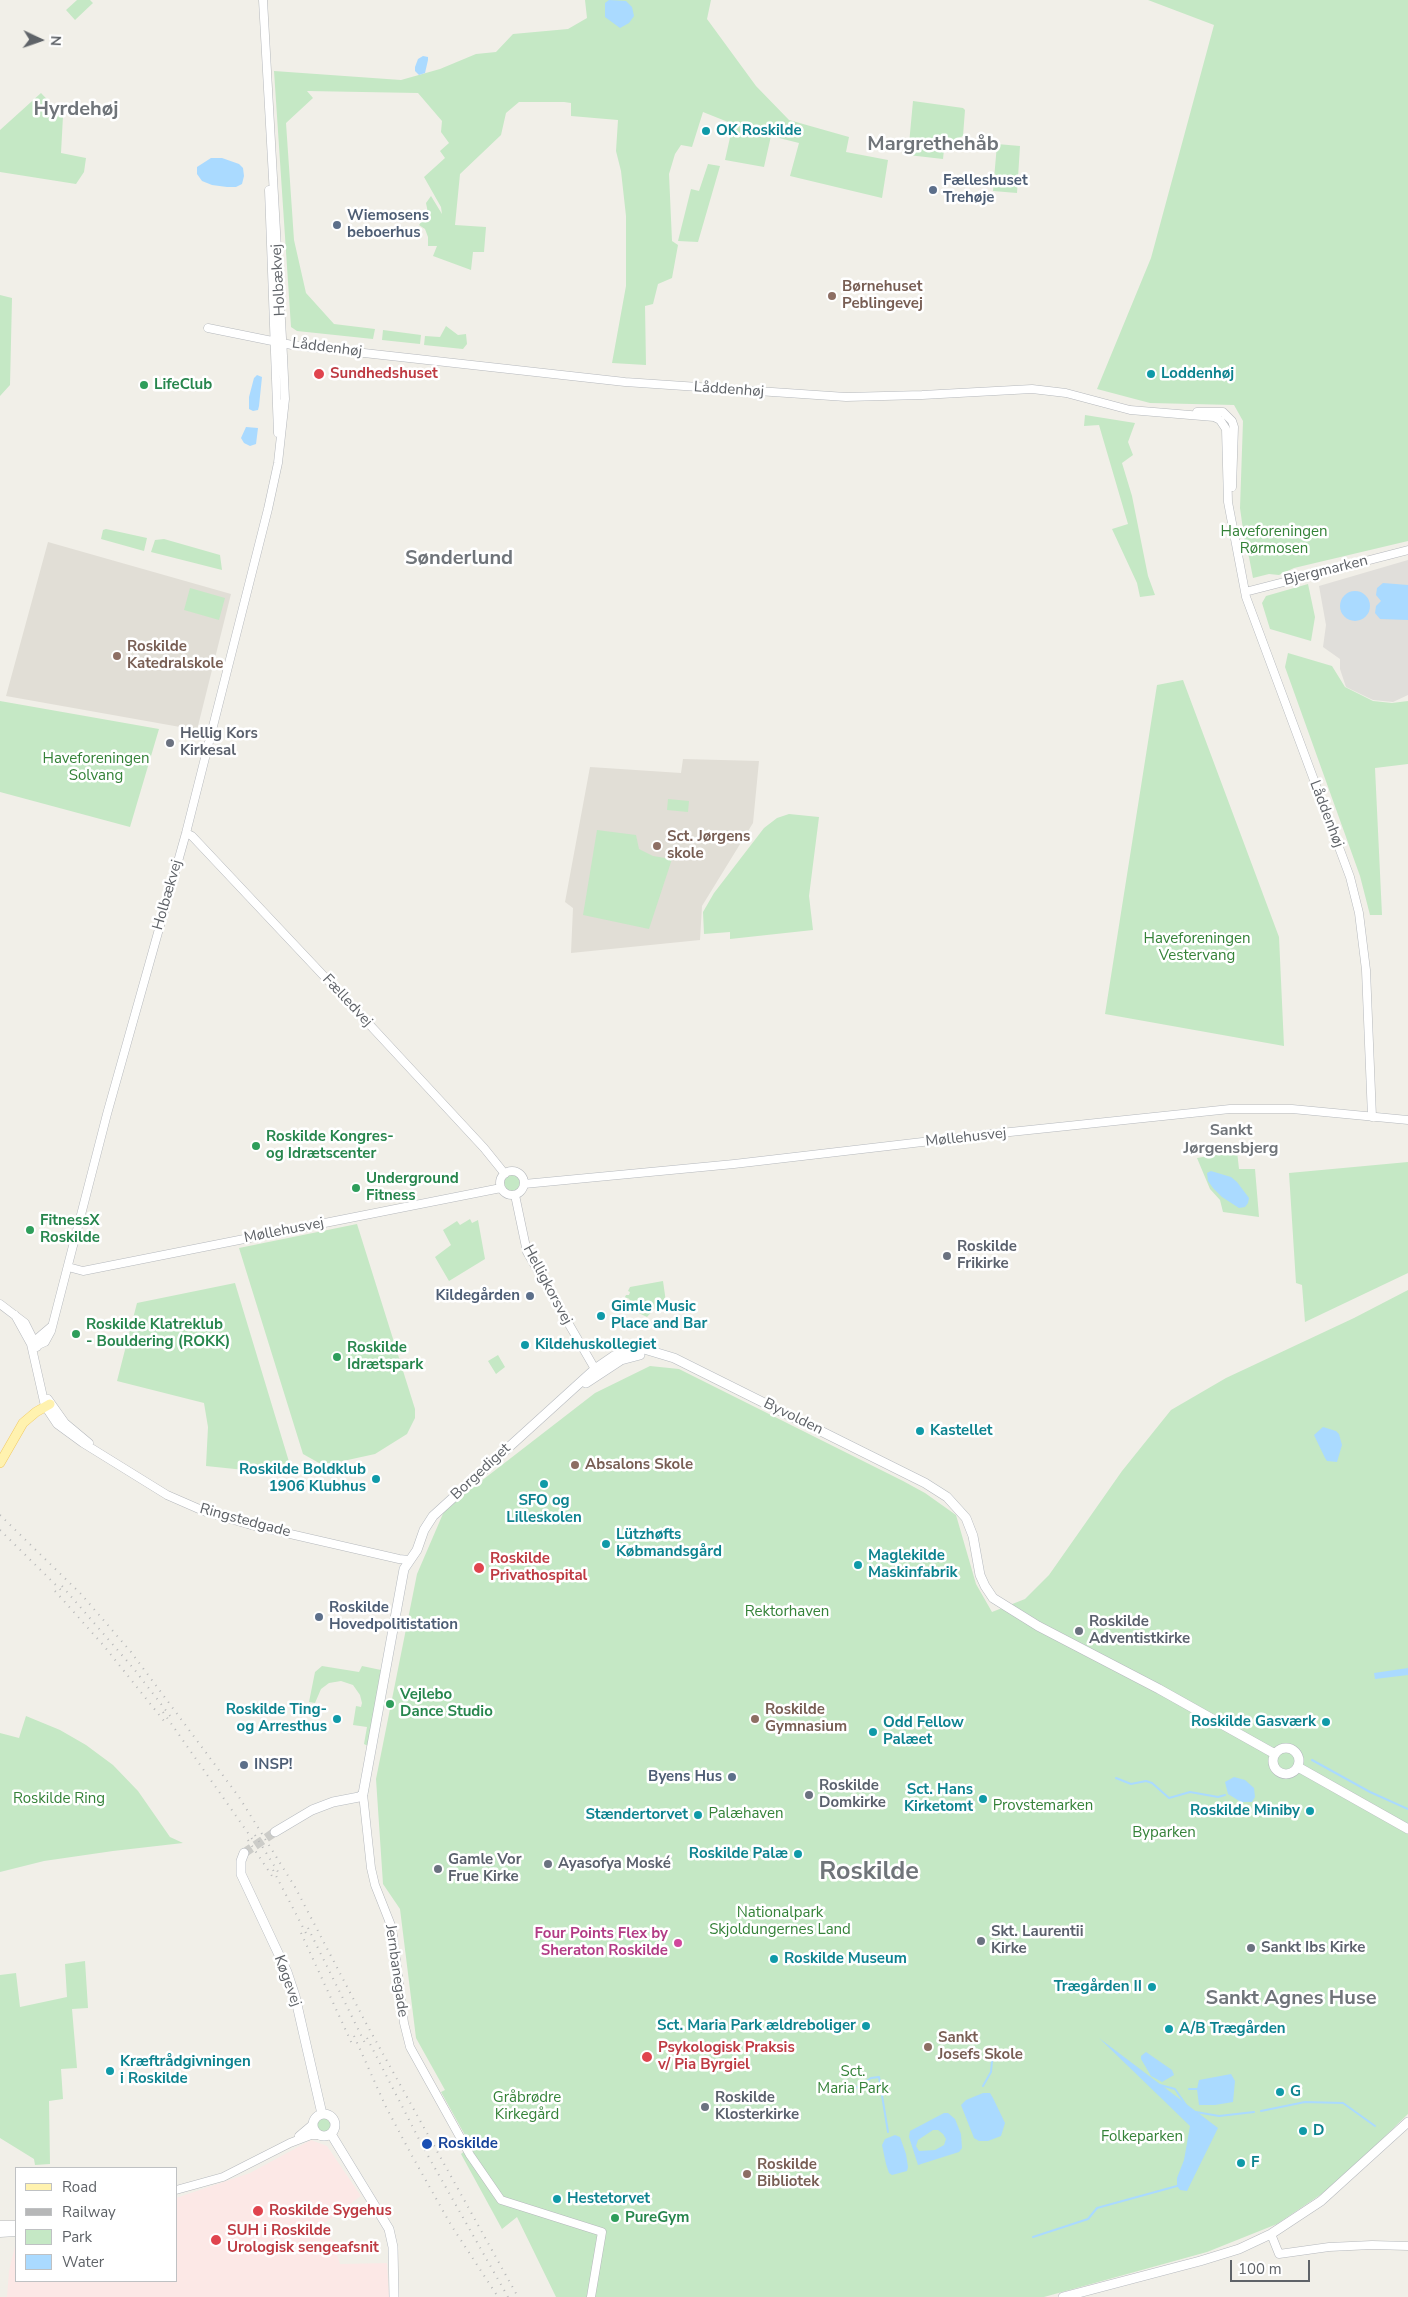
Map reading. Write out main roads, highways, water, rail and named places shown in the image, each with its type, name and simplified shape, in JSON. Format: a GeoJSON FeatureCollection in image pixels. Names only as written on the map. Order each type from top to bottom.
{"type":"FeatureCollection","features":[{"type":"Feature","properties":{"kind":"main road","name":"Byvolden"},"geometry":{"type":"LineString","coordinates":[[597,1372],[614,1356],[626,1351],[644,1349],[674,1358],[925,1483],[947,1497],[966,1518],[973,1536],[980,1575],[991,1596],[1038,1626],[1159,1689],[1275,1754]]}},
{"type":"Feature","properties":{"kind":"main road","name":"Borgediget"},"geometry":{"type":"LineString","coordinates":[[409,1560],[417,1550],[425,1528],[433,1516],[567,1394],[597,1372]]}},
{"type":"Feature","properties":{"kind":"main road"},"geometry":{"type":"LineString","coordinates":[[0,1462],[23,1424],[48,1405]]}},
{"type":"Feature","properties":{"kind":"main road","name":"Jernbanegade"},"geometry":{"type":"LineString","coordinates":[[275,1832],[312,1810],[364,1794],[402,1579],[409,1560]]}},
{"type":"Feature","properties":{"kind":"main road"},"geometry":{"type":"LineString","coordinates":[[1282,1748],[1294,1750],[1299,1760],[1298,1767],[1292,1772],[1281,1773],[1274,1764],[1275,1754],[1282,1748]]}},
{"type":"Feature","properties":{"kind":"main road"},"geometry":{"type":"LineString","coordinates":[[1298,1767],[1408,1829]]}},
{"type":"Feature","properties":{"kind":"main road","name":"Køgevej"},"geometry":{"type":"LineString","coordinates":[[244,1853],[240,1874],[287,1972],[295,1996],[322,2114]]}},
{"type":"Feature","properties":{"kind":"main road"},"geometry":{"type":"LineString","coordinates":[[322,2114],[329,2115],[334,2121],[335,2127],[331,2134],[324,2137],[318,2135],[312,2125],[315,2117],[322,2114]]}},
{"type":"Feature","properties":{"kind":"main road"},"geometry":{"type":"LineString","coordinates":[[1063,2297],[1200,2261],[1239,2249],[1270,2234],[1321,2201],[1408,2122]]}},
{"type":"Feature","properties":{"kind":"main road"},"geometry":{"type":"LineString","coordinates":[[331,2134],[390,2229],[393,2246],[394,2297]]}},
{"type":"Feature","properties":{"kind":"water"},"geometry":{"type":"Polygon","coordinates":[[[609,0],[626,1],[632,7],[634,16],[629,23],[620,28],[605,17],[605,3],[609,0]]]}},
{"type":"Feature","properties":{"kind":"water"},"geometry":{"type":"Polygon","coordinates":[[[423,56],[428,57],[428,60],[425,73],[419,75],[415,71],[415,67],[418,59],[423,56]]]}},
{"type":"Feature","properties":{"kind":"water"},"geometry":{"type":"Polygon","coordinates":[[[211,158],[222,158],[239,164],[243,168],[242,184],[236,187],[227,187],[212,185],[202,181],[197,174],[197,167],[211,158]]]}},
{"type":"Feature","properties":{"kind":"water"},"geometry":{"type":"Polygon","coordinates":[[[257,375],[262,377],[259,406],[258,410],[253,411],[249,409],[249,397],[254,378],[257,375]]]}},
{"type":"Feature","properties":{"kind":"water"},"geometry":{"type":"Polygon","coordinates":[[[246,427],[258,428],[256,444],[250,446],[244,443],[241,438],[246,427]]]}},
{"type":"Feature","properties":{"kind":"water"},"geometry":{"type":"Polygon","coordinates":[[[1383,583],[1408,585],[1408,620],[1380,619],[1375,613],[1376,606],[1381,601],[1376,595],[1377,588],[1383,583]]]}},
{"type":"Feature","properties":{"kind":"water"},"geometry":{"type":"Polygon","coordinates":[[[1355,591],[1366,595],[1370,606],[1366,617],[1355,621],[1344,617],[1340,606],[1344,595],[1355,591]]]}},
{"type":"Feature","properties":{"kind":"water"},"geometry":{"type":"Polygon","coordinates":[[[1211,1171],[1231,1177],[1237,1182],[1249,1198],[1245,1207],[1239,1208],[1222,1197],[1213,1188],[1208,1181],[1207,1173],[1211,1171]]]}},
{"type":"Feature","properties":{"kind":"water"},"geometry":{"type":"Polygon","coordinates":[[[1323,1427],[1336,1431],[1339,1434],[1342,1445],[1337,1462],[1327,1461],[1314,1435],[1323,1427]]]}},
{"type":"Feature","properties":{"kind":"water"},"geometry":{"type":"Polygon","coordinates":[[[1408,1668],[1408,1675],[1375,1679],[1374,1673],[1408,1668]]]}},
{"type":"Feature","properties":{"kind":"water"},"geometry":{"type":"Polygon","coordinates":[[[1234,1777],[1245,1780],[1254,1788],[1255,1797],[1252,1802],[1241,1802],[1228,1794],[1225,1782],[1234,1777]]]}},
{"type":"Feature","properties":{"kind":"water"},"geometry":{"type":"Polygon","coordinates":[[[1099,2038],[1218,2128],[1187,2191],[1180,2190],[1177,2186],[1177,2178],[1184,2160],[1190,2126],[1099,2038]]]}},
{"type":"Feature","properties":{"kind":"water"},"geometry":{"type":"Polygon","coordinates":[[[1146,2052],[1172,2070],[1174,2075],[1162,2082],[1151,2076],[1141,2059],[1141,2056],[1146,2052]]]}},
{"type":"Feature","properties":{"kind":"water"},"geometry":{"type":"Polygon","coordinates":[[[1231,2074],[1235,2081],[1233,2102],[1199,2105],[1197,2089],[1199,2080],[1231,2074]]]}},
{"type":"Feature","properties":{"kind":"water"},"geometry":{"type":"Polygon","coordinates":[[[983,2093],[990,2093],[1005,2123],[1001,2136],[988,2141],[979,2141],[974,2138],[961,2105],[966,2100],[983,2093]]]}},
{"type":"Feature","properties":{"kind":"water"},"geometry":{"type":"Polygon","coordinates":[[[944,2113],[948,2113],[955,2119],[961,2134],[962,2148],[959,2152],[918,2165],[909,2137],[910,2131],[944,2113]],[[933,2130],[918,2140],[916,2146],[919,2151],[935,2150],[944,2145],[946,2139],[938,2130],[933,2130]]]}},
{"type":"Feature","properties":{"kind":"water"},"geometry":{"type":"Polygon","coordinates":[[[895,2135],[900,2137],[908,2167],[907,2171],[892,2175],[889,2173],[886,2164],[882,2145],[885,2139],[895,2135]]]}},
{"type":"Feature","properties":{"kind":"waterway"},"geometry":{"type":"LineString","coordinates":[[1312,1760],[1370,1792],[1408,1809]]}},
{"type":"Feature","properties":{"kind":"waterway"},"geometry":{"type":"LineString","coordinates":[[1116,1778],[1131,1784],[1146,1781],[1152,1783],[1169,1798],[1190,1792],[1218,1797],[1225,1795]]}},
{"type":"Feature","properties":{"kind":"waterway"},"geometry":{"type":"LineString","coordinates":[[983,2086],[991,2072],[993,2050]]}},
{"type":"Feature","properties":{"kind":"waterway"},"geometry":{"type":"LineString","coordinates":[[853,2090],[871,2078],[879,2077],[888,2132]]}},
{"type":"Feature","properties":{"kind":"waterway"},"geometry":{"type":"LineString","coordinates":[[1160,2085],[1175,2089],[1186,2105]]}},
{"type":"Feature","properties":{"kind":"waterway"},"geometry":{"type":"LineString","coordinates":[[1189,2089],[1197,2089]]}},
{"type":"Feature","properties":{"kind":"waterway"},"geometry":{"type":"LineString","coordinates":[[1261,2111],[1305,2102],[1343,2103],[1375,2126]]}},
{"type":"Feature","properties":{"kind":"waterway"},"geometry":{"type":"LineString","coordinates":[[1196,2112],[1219,2116],[1254,2112]]}},
{"type":"Feature","properties":{"kind":"waterway"},"geometry":{"type":"LineString","coordinates":[[1033,2237],[1088,2219],[1097,2208],[1177,2186]]}},
{"type":"Feature","properties":{"kind":"tunnel"},"geometry":{"type":"LineString","coordinates":[[244,1853],[275,1832]]}},
{"type":"Feature","properties":{"kind":"railway"},"geometry":{"type":"LineString","coordinates":[[0,1515],[81,1594],[131,1652],[239,1797],[295,1887],[367,2025],[518,2297]]}},
{"type":"Feature","properties":{"kind":"railway"},"geometry":{"type":"LineString","coordinates":[[0,1530],[64,1593]]}},
{"type":"Feature","properties":{"kind":"railway"},"geometry":{"type":"LineString","coordinates":[[62,1586],[134,1669],[171,1717]]}},
{"type":"Feature","properties":{"kind":"railway"},"geometry":{"type":"LineString","coordinates":[[55,1591],[104,1646],[164,1721]]}},
{"type":"Feature","properties":{"kind":"railway"},"geometry":{"type":"LineString","coordinates":[[163,1712],[255,1843]]}},
{"type":"Feature","properties":{"kind":"railway"},"geometry":{"type":"LineString","coordinates":[[255,1835],[280,1875]]}},
{"type":"Feature","properties":{"kind":"railway"},"geometry":{"type":"LineString","coordinates":[[248,1840],[274,1879]]}},
{"type":"Feature","properties":{"kind":"railway"},"geometry":{"type":"LineString","coordinates":[[273,1870],[308,1937]]}},
{"type":"Feature","properties":{"kind":"railway"},"geometry":{"type":"LineString","coordinates":[[308,1928],[367,2047]]}},
{"type":"Feature","properties":{"kind":"railway"},"geometry":{"type":"LineString","coordinates":[[301,1933],[353,2046]]}},
{"type":"Feature","properties":{"kind":"railway"},"geometry":{"type":"LineString","coordinates":[[354,2036],[386,2107],[411,2154],[451,2225],[498,2297]]}},
{"type":"Feature","properties":{"kind":"railway"},"geometry":{"type":"LineString","coordinates":[[367,2038],[423,2147],[508,2297]]}},
{"type":"Feature","properties":{"kind":"place","name":"OK Roskilde"},"geometry":{"type":"Point","coordinates":[706,131]}},
{"type":"Feature","properties":{"kind":"place","name":"Fælleshuset Trehøje"},"geometry":{"type":"Point","coordinates":[933,190]}},
{"type":"Feature","properties":{"kind":"place","name":"Wiemosens beboerhus"},"geometry":{"type":"Point","coordinates":[337,225]}},
{"type":"Feature","properties":{"kind":"place","name":"Børnehuset Peblingevej"},"geometry":{"type":"Point","coordinates":[832,296]}},
{"type":"Feature","properties":{"kind":"place","name":"Sundhedshuset"},"geometry":{"type":"Point","coordinates":[319,374]}},
{"type":"Feature","properties":{"kind":"place","name":"Loddenhøj"},"geometry":{"type":"Point","coordinates":[1151,374]}},
{"type":"Feature","properties":{"kind":"place","name":"LifeClub"},"geometry":{"type":"Point","coordinates":[144,385]}},
{"type":"Feature","properties":{"kind":"place","name":"Roskilde Katedralskole"},"geometry":{"type":"Point","coordinates":[117,656]}},
{"type":"Feature","properties":{"kind":"place","name":"Hellig Kors Kirkesal"},"geometry":{"type":"Point","coordinates":[170,743]}},
{"type":"Feature","properties":{"kind":"place","name":"Sct. Jørgens skole"},"geometry":{"type":"Point","coordinates":[657,846]}},
{"type":"Feature","properties":{"kind":"place","name":"Roskilde Kongres- og Idrætscenter"},"geometry":{"type":"Point","coordinates":[256,1146]}},
{"type":"Feature","properties":{"kind":"place","name":"Underground Fitness"},"geometry":{"type":"Point","coordinates":[356,1188]}},
{"type":"Feature","properties":{"kind":"place","name":"FitnessX Roskilde"},"geometry":{"type":"Point","coordinates":[30,1230]}},
{"type":"Feature","properties":{"kind":"place","name":"Roskilde Frikirke"},"geometry":{"type":"Point","coordinates":[947,1256]}},
{"type":"Feature","properties":{"kind":"place","name":"Kildegården"},"geometry":{"type":"Point","coordinates":[530,1296]}},
{"type":"Feature","properties":{"kind":"place","name":"Gimle Music Place and Bar"},"geometry":{"type":"Point","coordinates":[601,1316]}},
{"type":"Feature","properties":{"kind":"place","name":"Roskilde Klatreklub - Bouldering (ROKK)"},"geometry":{"type":"Point","coordinates":[76,1334]}},
{"type":"Feature","properties":{"kind":"place","name":"Kildehuskollegiet"},"geometry":{"type":"Point","coordinates":[525,1345]}},
{"type":"Feature","properties":{"kind":"place","name":"Roskilde Idrætspark"},"geometry":{"type":"Point","coordinates":[337,1357]}},
{"type":"Feature","properties":{"kind":"place","name":"Kastellet"},"geometry":{"type":"Point","coordinates":[920,1431]}},
{"type":"Feature","properties":{"kind":"place","name":"Absalons Skole"},"geometry":{"type":"Point","coordinates":[575,1465]}},
{"type":"Feature","properties":{"kind":"place","name":"Roskilde Boldklub 1906 Klubhus"},"geometry":{"type":"Point","coordinates":[376,1479]}},
{"type":"Feature","properties":{"kind":"place","name":"SFO og Lilleskolen"},"geometry":{"type":"Point","coordinates":[544,1484]}},
{"type":"Feature","properties":{"kind":"place","name":"Lützhøfts Købmandsgård"},"geometry":{"type":"Point","coordinates":[606,1544]}},
{"type":"Feature","properties":{"kind":"place","name":"Maglekilde Maskinfabrik"},"geometry":{"type":"Point","coordinates":[858,1565]}},
{"type":"Feature","properties":{"kind":"place","name":"Roskilde Privathospital"},"geometry":{"type":"Point","coordinates":[479,1568]}},
{"type":"Feature","properties":{"kind":"place","name":"Roskilde Hovedpolitistation"},"geometry":{"type":"Point","coordinates":[319,1617]}},
{"type":"Feature","properties":{"kind":"place","name":"Roskilde Adventistkirke"},"geometry":{"type":"Point","coordinates":[1079,1631]}},
{"type":"Feature","properties":{"kind":"place","name":"Vejlebo Dance Studio"},"geometry":{"type":"Point","coordinates":[390,1704]}},
{"type":"Feature","properties":{"kind":"place","name":"Roskilde Ting- og Arresthus"},"geometry":{"type":"Point","coordinates":[337,1719]}},
{"type":"Feature","properties":{"kind":"place","name":"Roskilde Gymnasium"},"geometry":{"type":"Point","coordinates":[755,1719]}},
{"type":"Feature","properties":{"kind":"place","name":"Roskilde Gasværk"},"geometry":{"type":"Point","coordinates":[1326,1722]}},
{"type":"Feature","properties":{"kind":"place","name":"Odd Fellow Palæet"},"geometry":{"type":"Point","coordinates":[873,1732]}},
{"type":"Feature","properties":{"kind":"place","name":"INSP!"},"geometry":{"type":"Point","coordinates":[244,1765]}},
{"type":"Feature","properties":{"kind":"place","name":"Byens Hus"},"geometry":{"type":"Point","coordinates":[732,1777]}},
{"type":"Feature","properties":{"kind":"place","name":"Roskilde Domkirke"},"geometry":{"type":"Point","coordinates":[809,1795]}},
{"type":"Feature","properties":{"kind":"place","name":"Sct. Hans Kirketomt"},"geometry":{"type":"Point","coordinates":[983,1799]}},
{"type":"Feature","properties":{"kind":"place","name":"Roskilde Miniby"},"geometry":{"type":"Point","coordinates":[1310,1811]}},
{"type":"Feature","properties":{"kind":"place","name":"Stændertorvet"},"geometry":{"type":"Point","coordinates":[698,1815]}},
{"type":"Feature","properties":{"kind":"place","name":"Roskilde Palæ"},"geometry":{"type":"Point","coordinates":[798,1854]}},
{"type":"Feature","properties":{"kind":"place","name":"Ayasofya Moské"},"geometry":{"type":"Point","coordinates":[548,1864]}},
{"type":"Feature","properties":{"kind":"place","name":"Gamle Vor Frue Kirke"},"geometry":{"type":"Point","coordinates":[438,1869]}},
{"type":"Feature","properties":{"kind":"place","name":"Skt. Laurentii Kirke"},"geometry":{"type":"Point","coordinates":[981,1941]}},
{"type":"Feature","properties":{"kind":"place","name":"Four Points Flex by Sheraton Roskilde"},"geometry":{"type":"Point","coordinates":[678,1943]}},
{"type":"Feature","properties":{"kind":"place","name":"Sankt Ibs Kirke"},"geometry":{"type":"Point","coordinates":[1251,1948]}},
{"type":"Feature","properties":{"kind":"place","name":"Roskilde Museum"},"geometry":{"type":"Point","coordinates":[774,1959]}},
{"type":"Feature","properties":{"kind":"place","name":"Trægården II"},"geometry":{"type":"Point","coordinates":[1152,1987]}},
{"type":"Feature","properties":{"kind":"place","name":"Sct. Maria Park ældreboliger"},"geometry":{"type":"Point","coordinates":[866,2026]}},
{"type":"Feature","properties":{"kind":"place","name":"A/B Trægården"},"geometry":{"type":"Point","coordinates":[1169,2029]}},
{"type":"Feature","properties":{"kind":"place","name":"Sankt Josefs Skole"},"geometry":{"type":"Point","coordinates":[928,2047]}},
{"type":"Feature","properties":{"kind":"place","name":"Psykologisk Praksis v/ Pia Byrgiel"},"geometry":{"type":"Point","coordinates":[647,2057]}},
{"type":"Feature","properties":{"kind":"place","name":"Kræftrådgivningen i Roskilde"},"geometry":{"type":"Point","coordinates":[110,2071]}},
{"type":"Feature","properties":{"kind":"place","name":"G"},"geometry":{"type":"Point","coordinates":[1280,2092]}},
{"type":"Feature","properties":{"kind":"place","name":"Roskilde Klosterkirke"},"geometry":{"type":"Point","coordinates":[705,2107]}},
{"type":"Feature","properties":{"kind":"place","name":"D"},"geometry":{"type":"Point","coordinates":[1303,2131]}},
{"type":"Feature","properties":{"kind":"place","name":"Roskilde"},"geometry":{"type":"Point","coordinates":[427,2144]}},
{"type":"Feature","properties":{"kind":"place","name":"F"},"geometry":{"type":"Point","coordinates":[1241,2163]}},
{"type":"Feature","properties":{"kind":"place","name":"Roskilde Bibliotek"},"geometry":{"type":"Point","coordinates":[747,2174]}},
{"type":"Feature","properties":{"kind":"place","name":"Hestetorvet"},"geometry":{"type":"Point","coordinates":[557,2199]}},
{"type":"Feature","properties":{"kind":"place","name":"Roskilde Sygehus"},"geometry":{"type":"Point","coordinates":[258,2211]}},
{"type":"Feature","properties":{"kind":"place","name":"PureGym"},"geometry":{"type":"Point","coordinates":[615,2218]}},
{"type":"Feature","properties":{"kind":"place","name":"SUH i Roskilde Urologisk sengeafsnit"},"geometry":{"type":"Point","coordinates":[216,2240]}},
{"type":"Feature","properties":{"kind":"district","name":"Hyrdehøj"},"geometry":{"type":"Point","coordinates":[76,110]}},
{"type":"Feature","properties":{"kind":"district","name":"Margrethehåb"},"geometry":{"type":"Point","coordinates":[933,145]}},
{"type":"Feature","properties":{"kind":"district","name":"Sønderlund"},"geometry":{"type":"Point","coordinates":[459,559]}},
{"type":"Feature","properties":{"kind":"district","name":"Sankt Jørgensbjerg"},"geometry":{"type":"Point","coordinates":[1231,1140]}},
{"type":"Feature","properties":{"kind":"district","name":"Roskilde"},"geometry":{"type":"Point","coordinates":[869,1873]}},
{"type":"Feature","properties":{"kind":"district","name":"Sankt Agnes Huse"},"geometry":{"type":"Point","coordinates":[1291,1999]}},
{"type":"Feature","properties":{"kind":"park label","name":"Haveforeningen Rørmosen"},"geometry":{"type":"Point","coordinates":[1274,540]}},
{"type":"Feature","properties":{"kind":"park label","name":"Haveforeningen Solvang"},"geometry":{"type":"Point","coordinates":[96,768]}},
{"type":"Feature","properties":{"kind":"park label","name":"Haveforeningen Vestervang"},"geometry":{"type":"Point","coordinates":[1197,948]}},
{"type":"Feature","properties":{"kind":"park label","name":"Rektorhaven"},"geometry":{"type":"Point","coordinates":[787,1612]}},
{"type":"Feature","properties":{"kind":"park label","name":"Roskilde Ring"},"geometry":{"type":"Point","coordinates":[59,1799]}},
{"type":"Feature","properties":{"kind":"park label","name":"Provstemarken"},"geometry":{"type":"Point","coordinates":[1043,1806]}},
{"type":"Feature","properties":{"kind":"park label","name":"Palæhaven"},"geometry":{"type":"Point","coordinates":[746,1814]}},
{"type":"Feature","properties":{"kind":"park label","name":"Byparken"},"geometry":{"type":"Point","coordinates":[1164,1833]}},
{"type":"Feature","properties":{"kind":"park label","name":"Nationalpark Skjoldungernes Land"},"geometry":{"type":"Point","coordinates":[780,1922]}},
{"type":"Feature","properties":{"kind":"park label","name":"Sct. Maria Park"},"geometry":{"type":"Point","coordinates":[853,2080]}},
{"type":"Feature","properties":{"kind":"park label","name":"Gråbrødre Kirkegård"},"geometry":{"type":"Point","coordinates":[527,2106]}},
{"type":"Feature","properties":{"kind":"park label","name":"Folkeparken"},"geometry":{"type":"Point","coordinates":[1142,2137]}}]}
